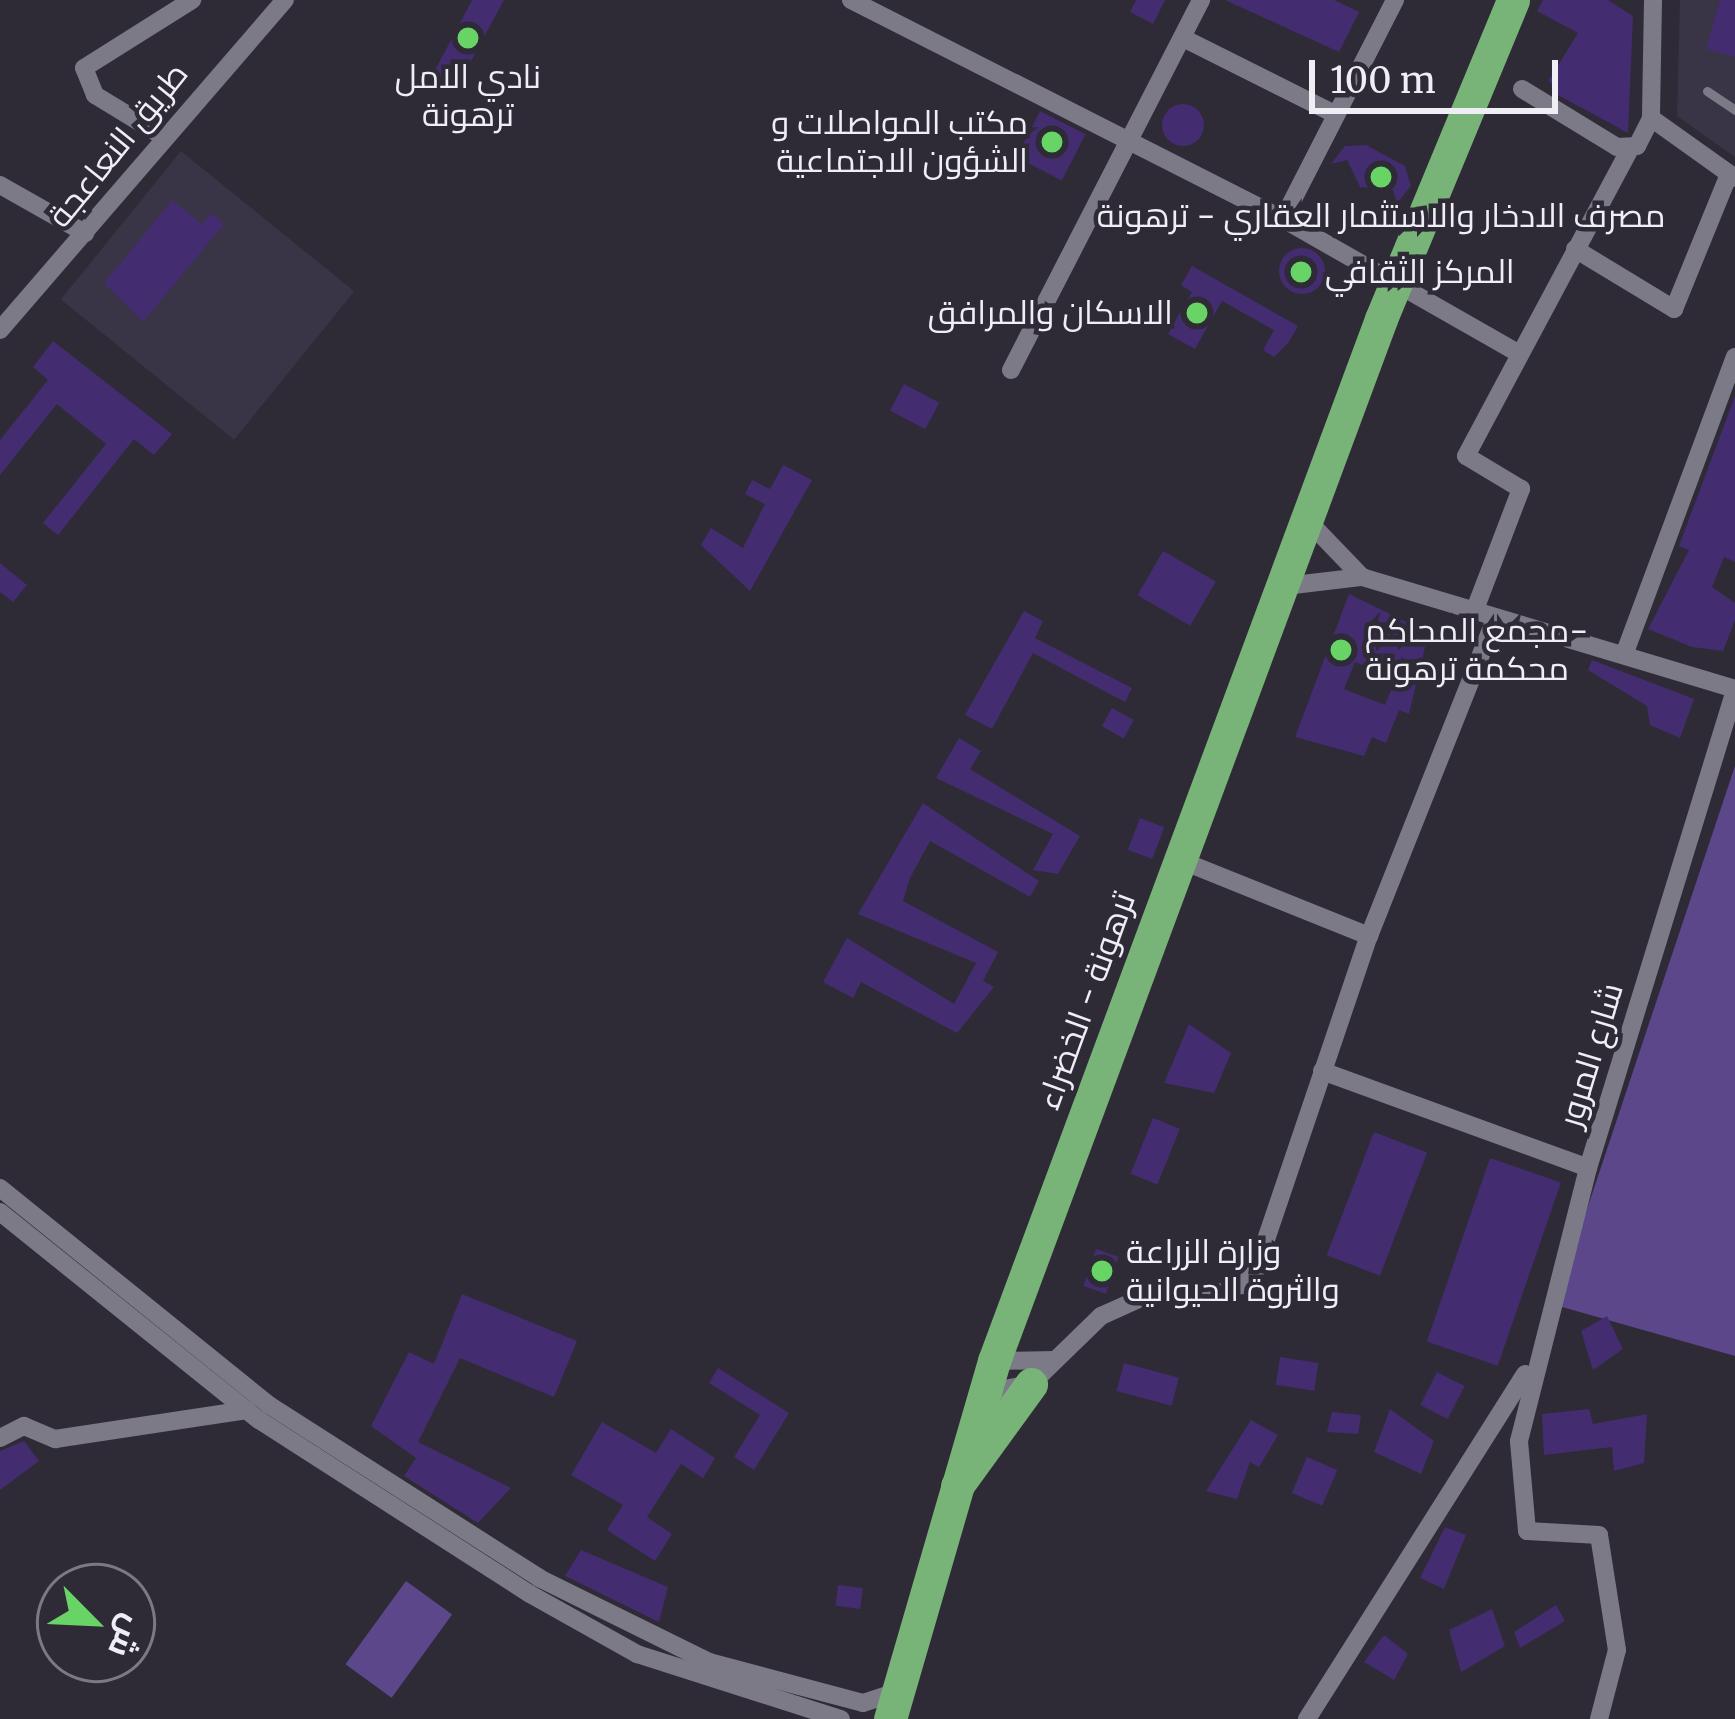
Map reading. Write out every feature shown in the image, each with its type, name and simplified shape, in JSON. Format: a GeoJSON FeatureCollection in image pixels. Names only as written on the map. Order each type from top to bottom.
{"type":"FeatureCollection","features":[{"type":"Feature","properties":{"kind":"highway"},"geometry":{"type":"LineString","coordinates":[[1392,284],[1490,0]]}},
{"type":"Feature","properties":{"kind":"highway"},"geometry":{"type":"LineString","coordinates":[[1392,284],[1513,0]]}},
{"type":"Feature","properties":{"kind":"highway","name":"ترهونة - الخضراء"},"geometry":{"type":"LineString","coordinates":[[893,1706],[947,1496],[994,1360],[1309,522],[1392,284]]}},
{"type":"Feature","properties":{"kind":"highway"},"geometry":{"type":"LineString","coordinates":[[947,1496],[1043,1372]]}},
{"type":"Feature","properties":{"kind":"street"},"geometry":{"type":"LineString","coordinates":[[164,136],[95,95],[84,68],[192,0]]}},
{"type":"Feature","properties":{"kind":"street","name":"طريق النعاعجة"},"geometry":{"type":"LineString","coordinates":[[0,329],[285,0]]}},
{"type":"Feature","properties":{"kind":"street"},"geometry":{"type":"LineString","coordinates":[[851,0],[1283,219],[1518,353]]}},
{"type":"Feature","properties":{"kind":"street"},"geometry":{"type":"LineString","coordinates":[[1011,370],[1201,0]]}},
{"type":"Feature","properties":{"kind":"street"},"geometry":{"type":"LineString","coordinates":[[1283,219],[1394,0]]}},
{"type":"Feature","properties":{"kind":"street"},"geometry":{"type":"LineString","coordinates":[[1474,612],[1521,489],[1466,456],[1518,353],[1651,118],[1654,0]]}},
{"type":"Feature","properties":{"kind":"street"},"geometry":{"type":"LineString","coordinates":[[1183,38],[1333,113]]}},
{"type":"Feature","properties":{"kind":"street"},"geometry":{"type":"LineString","coordinates":[[1522,89],[1630,149]]}},
{"type":"Feature","properties":{"kind":"street"},"geometry":{"type":"LineString","coordinates":[[1575,249],[1674,309],[1732,176],[1651,118]]}},
{"type":"Feature","properties":{"kind":"street"},"geometry":{"type":"LineString","coordinates":[[0,185],[85,233]]}},
{"type":"Feature","properties":{"kind":"street"},"geometry":{"type":"LineString","coordinates":[[1624,656],[1735,357]]}},
{"type":"Feature","properties":{"kind":"street"},"geometry":{"type":"LineString","coordinates":[[1309,522],[1362,577]]}},
{"type":"Feature","properties":{"kind":"street"},"geometry":{"type":"LineString","coordinates":[[1285,586],[1362,577],[1735,690]]}},
{"type":"Feature","properties":{"kind":"street"},"geometry":{"type":"LineString","coordinates":[[983,1393],[1043,1372],[1101,1316],[1150,1294],[1245,1288],[1369,936],[1495,619]]}},
{"type":"Feature","properties":{"kind":"street","name":"شارع المرور"},"geometry":{"type":"LineString","coordinates":[[1599,1719],[1617,1633],[1599,1535],[1527,1532],[1519,1441],[1532,1363],[1588,1168],[1735,690]]}},
{"type":"Feature","properties":{"kind":"street"},"geometry":{"type":"LineString","coordinates":[[1180,860],[1369,936]]}},
{"type":"Feature","properties":{"kind":"street"},"geometry":{"type":"LineString","coordinates":[[1322,1071],[1588,1168]]}},
{"type":"Feature","properties":{"kind":"street"},"geometry":{"type":"LineString","coordinates":[[0,1188],[269,1405],[462,1542]]}},
{"type":"Feature","properties":{"kind":"street"},"geometry":{"type":"LineString","coordinates":[[0,1212],[247,1410],[637,1654],[841,1719]]}},
{"type":"Feature","properties":{"kind":"street"},"geometry":{"type":"LineString","coordinates":[[994,1360],[1043,1372]]}},
{"type":"Feature","properties":{"kind":"street"},"geometry":{"type":"LineString","coordinates":[[1306,1719],[1532,1363]]}},
{"type":"Feature","properties":{"kind":"street"},"geometry":{"type":"LineString","coordinates":[[0,1438],[23,1426],[56,1439],[247,1410]]}},
{"type":"Feature","properties":{"kind":"street"},"geometry":{"type":"LineString","coordinates":[[799,1706],[893,1706]]}},
{"type":"Feature","properties":{"kind":"lane"},"geometry":{"type":"LineString","coordinates":[[1707,91],[1735,110]]}},
{"type":"Feature","properties":{"kind":"shaded area"},"geometry":{"type":"Polygon","coordinates":[[[1680,0],[1735,0],[1735,157],[1677,116],[1680,0]]]}},
{"type":"Feature","properties":{"kind":"shaded area"},"geometry":{"type":"Polygon","coordinates":[[[181,151],[354,291],[234,440],[61,299],[181,151]]]}},
{"type":"Feature","properties":{"kind":"shaded area"},"geometry":{"type":"Polygon","coordinates":[[[1735,766],[1735,1356],[1555,1305],[1735,766]]]}},
{"type":"Feature","properties":{"kind":"shaded area"},"geometry":{"type":"Polygon","coordinates":[[[406,1581],[452,1615],[392,1698],[345,1664],[406,1581]]]}},
{"type":"Feature","properties":{"kind":"building","name":"نادي الامل ترهونة"},"geometry":{"type":"Polygon","coordinates":[[[472,0],[504,0],[456,89],[432,76],[472,0]]]}},
{"type":"Feature","properties":{"kind":"building"},"geometry":{"type":"Polygon","coordinates":[[[1136,0],[1165,0],[1153,24],[1130,12],[1136,0]]]}},
{"type":"Feature","properties":{"kind":"building"},"geometry":{"type":"Polygon","coordinates":[[[1225,0],[1334,0],[1359,12],[1339,52],[1225,0]]]}},
{"type":"Feature","properties":{"kind":"building"},"geometry":{"type":"Polygon","coordinates":[[[1543,0],[1608,0],[1633,16],[1628,133],[1558,95],[1549,80],[1578,33],[1537,11],[1543,0]]]}},
{"type":"Feature","properties":{"kind":"building"},"geometry":{"type":"Polygon","coordinates":[[[1720,0],[1735,0],[1735,57],[1706,49],[1720,0]]]}},
{"type":"Feature","properties":{"kind":"building"},"geometry":{"type":"Polygon","coordinates":[[[1183,104],[1198,110],[1204,125],[1198,140],[1183,146],[1168,140],[1162,125],[1168,110],[1183,104]]]}},
{"type":"Feature","properties":{"kind":"building","name":"مكتب المواصلات و الشؤون الاجتماعية"},"geometry":{"type":"Polygon","coordinates":[[[1040,111],[1085,134],[1062,180],[1016,157],[1040,111]]]}},
{"type":"Feature","properties":{"kind":"building","name":"مصرف الادخار والاستثمار العقاري - ترهونة"},"geometry":{"type":"Polygon","coordinates":[[[1366,145],[1405,166],[1411,186],[1397,203],[1393,190],[1360,187],[1347,160],[1331,164],[1345,146],[1366,145]]]}},
{"type":"Feature","properties":{"kind":"building"},"geometry":{"type":"Polygon","coordinates":[[[172,200],[202,224],[211,213],[224,224],[143,322],[104,283],[172,200]]]}},
{"type":"Feature","properties":{"kind":"building","name":"المركز الثقافي"},"geometry":{"type":"Polygon","coordinates":[[[1302,248],[1318,255],[1325,271],[1318,287],[1302,294],[1286,287],[1279,271],[1286,255],[1302,248]]]}},
{"type":"Feature","properties":{"kind":"building","name":"الاسكان والمرافق"},"geometry":{"type":"Polygon","coordinates":[[[1192,266],[1298,326],[1288,343],[1274,357],[1263,350],[1274,330],[1222,301],[1195,349],[1168,334],[1192,292],[1181,285],[1192,266]]]}},
{"type":"Feature","properties":{"kind":"building"},"geometry":{"type":"Polygon","coordinates":[[[53,341],[172,434],[154,455],[134,439],[58,535],[43,523],[106,444],[57,404],[0,475],[0,440],[48,380],[33,367],[53,341]]]}},
{"type":"Feature","properties":{"kind":"building"},"geometry":{"type":"Polygon","coordinates":[[[904,384],[939,403],[925,429],[890,410],[904,384]]]}},
{"type":"Feature","properties":{"kind":"building"},"geometry":{"type":"Polygon","coordinates":[[[1735,396],[1735,562],[1724,557],[1712,587],[1735,603],[1735,620],[1723,651],[1692,647],[1648,629],[1689,550],[1679,546],[1735,396]]]}},
{"type":"Feature","properties":{"kind":"building"},"geometry":{"type":"Polygon","coordinates":[[[783,465],[812,480],[750,591],[701,545],[711,528],[743,548],[765,504],[745,494],[752,480],[770,489],[783,465]]]}},
{"type":"Feature","properties":{"kind":"building"},"geometry":{"type":"Polygon","coordinates":[[[1163,551],[1216,582],[1190,626],[1138,595],[1163,551]]]}},
{"type":"Feature","properties":{"kind":"building"},"geometry":{"type":"Polygon","coordinates":[[[0,563],[27,585],[13,602],[0,592],[0,563]]]}},
{"type":"Feature","properties":{"kind":"building"},"geometry":{"type":"Polygon","coordinates":[[[1349,594],[1419,628],[1415,639],[1426,643],[1409,714],[1399,710],[1386,743],[1372,737],[1364,756],[1295,737],[1349,594]],[[1355,662],[1344,689],[1385,705],[1396,678],[1355,662]]]}},
{"type":"Feature","properties":{"kind":"building"},"geometry":{"type":"Polygon","coordinates":[[[1024,611],[1043,621],[1035,638],[1132,688],[1125,702],[1033,653],[992,729],[965,715],[1024,611]]]}},
{"type":"Feature","properties":{"kind":"building"},"geometry":{"type":"Polygon","coordinates":[[[1592,660],[1694,699],[1680,738],[1650,725],[1647,706],[1588,670],[1592,660]]]}},
{"type":"Feature","properties":{"kind":"building"},"geometry":{"type":"Polygon","coordinates":[[[1112,708],[1134,720],[1124,738],[1102,726],[1112,708]]]}},
{"type":"Feature","properties":{"kind":"building"},"geometry":{"type":"Polygon","coordinates":[[[959,738],[981,751],[970,769],[1080,836],[1058,874],[1033,870],[1053,834],[936,778],[959,738]]]}},
{"type":"Feature","properties":{"kind":"building"},"geometry":{"type":"Polygon","coordinates":[[[923,803],[1039,881],[1030,897],[930,841],[910,878],[903,901],[998,952],[983,981],[994,987],[957,1033],[861,982],[853,998],[823,982],[847,938],[954,1004],[976,963],[858,914],[923,803]]]}},
{"type":"Feature","properties":{"kind":"building"},"geometry":{"type":"Polygon","coordinates":[[[1140,818],[1164,827],[1152,859],[1128,850],[1140,818]]]}},
{"type":"Feature","properties":{"kind":"building"},"geometry":{"type":"Polygon","coordinates":[[[1189,1024],[1231,1053],[1214,1093],[1164,1083],[1189,1024]]]}},
{"type":"Feature","properties":{"kind":"building"},"geometry":{"type":"Polygon","coordinates":[[[1153,1118],[1180,1129],[1157,1184],[1131,1174],[1153,1118]]]}},
{"type":"Feature","properties":{"kind":"building"},"geometry":{"type":"Polygon","coordinates":[[[1374,1132],[1427,1152],[1380,1276],[1327,1255],[1374,1132]]]}},
{"type":"Feature","properties":{"kind":"building"},"geometry":{"type":"Polygon","coordinates":[[[1490,1158],[1561,1182],[1498,1366],[1427,1341],[1490,1158]]]}},
{"type":"Feature","properties":{"kind":"building","name":"وزارة الزراعة والثروة الحيوانية"},"geometry":{"type":"Polygon","coordinates":[[[1096,1249],[1119,1257],[1106,1294],[1083,1286],[1096,1249]]]}},
{"type":"Feature","properties":{"kind":"building"},"geometry":{"type":"Polygon","coordinates":[[[462,1294],[577,1341],[554,1397],[460,1358],[418,1442],[511,1488],[478,1523],[404,1476],[416,1458],[371,1426],[409,1352],[434,1364],[462,1294]]]}},
{"type":"Feature","properties":{"kind":"building"},"geometry":{"type":"Polygon","coordinates":[[[1607,1316],[1623,1349],[1593,1370],[1581,1331],[1607,1316]]]}},
{"type":"Feature","properties":{"kind":"building"},"geometry":{"type":"Polygon","coordinates":[[[1280,1357],[1319,1363],[1314,1391],[1276,1385],[1280,1357]]]}},
{"type":"Feature","properties":{"kind":"building"},"geometry":{"type":"Polygon","coordinates":[[[1124,1363],[1179,1378],[1172,1406],[1116,1391],[1124,1363]]]}},
{"type":"Feature","properties":{"kind":"building"},"geometry":{"type":"Polygon","coordinates":[[[718,1368],[789,1413],[754,1470],[734,1457],[760,1415],[709,1383],[718,1368]]]}},
{"type":"Feature","properties":{"kind":"building"},"geometry":{"type":"Polygon","coordinates":[[[1437,1372],[1465,1386],[1448,1419],[1420,1405],[1437,1372]]]}},
{"type":"Feature","properties":{"kind":"building"},"geometry":{"type":"Polygon","coordinates":[[[1390,1409],[1434,1441],[1421,1474],[1374,1452],[1390,1409]]]}},
{"type":"Feature","properties":{"kind":"building"},"geometry":{"type":"Polygon","coordinates":[[[1589,1409],[1593,1424],[1647,1414],[1644,1463],[1614,1471],[1612,1447],[1544,1455],[1542,1414],[1589,1409]]]}},
{"type":"Feature","properties":{"kind":"building"},"geometry":{"type":"Polygon","coordinates":[[[1332,1412],[1361,1415],[1358,1434],[1327,1432],[1332,1412]]]}},
{"type":"Feature","properties":{"kind":"building"},"geometry":{"type":"Polygon","coordinates":[[[1251,1420],[1278,1435],[1259,1467],[1250,1462],[1237,1499],[1206,1491],[1251,1420]]]}},
{"type":"Feature","properties":{"kind":"building"},"geometry":{"type":"Polygon","coordinates":[[[602,1422],[656,1453],[671,1429],[715,1458],[703,1478],[681,1464],[647,1517],[672,1534],[655,1561],[607,1530],[623,1505],[571,1475],[602,1422]]]}},
{"type":"Feature","properties":{"kind":"building"},"geometry":{"type":"Polygon","coordinates":[[[24,1441],[39,1461],[0,1490],[0,1451],[24,1441]]]}},
{"type":"Feature","properties":{"kind":"building"},"geometry":{"type":"Polygon","coordinates":[[[1307,1457],[1337,1470],[1322,1506],[1292,1493],[1307,1457]]]}},
{"type":"Feature","properties":{"kind":"building"},"geometry":{"type":"Polygon","coordinates":[[[1445,1527],[1466,1535],[1444,1589],[1420,1578],[1445,1527]]]}},
{"type":"Feature","properties":{"kind":"building"},"geometry":{"type":"Polygon","coordinates":[[[581,1550],[668,1587],[659,1622],[565,1576],[581,1550]]]}},
{"type":"Feature","properties":{"kind":"building"},"geometry":{"type":"Polygon","coordinates":[[[838,1585],[863,1588],[860,1609],[835,1606],[838,1585]]]}},
{"type":"Feature","properties":{"kind":"building"},"geometry":{"type":"Polygon","coordinates":[[[1556,1605],[1565,1621],[1520,1648],[1514,1632],[1556,1605]]]}},
{"type":"Feature","properties":{"kind":"building"},"geometry":{"type":"Polygon","coordinates":[[[1492,1609],[1505,1646],[1461,1672],[1449,1630],[1492,1609]]]}},
{"type":"Feature","properties":{"kind":"building"},"geometry":{"type":"Polygon","coordinates":[[[1384,1635],[1408,1654],[1394,1680],[1364,1662],[1384,1635]]]}},
{"type":"Feature","properties":{"kind":"place","name":"نادي الامل ترهونة"},"geometry":{"type":"Point","coordinates":[468,38]}},
{"type":"Feature","properties":{"kind":"place","name":"مكتب المواصلات و الشؤون الاجتماعية"},"geometry":{"type":"Point","coordinates":[1052,142]}},
{"type":"Feature","properties":{"kind":"place","name":"مصرف الادخار والاستثمار العقاري - ترهونة"},"geometry":{"type":"Point","coordinates":[1381,177]}},
{"type":"Feature","properties":{"kind":"place","name":"المركز الثقافي"},"geometry":{"type":"Point","coordinates":[1301,272]}},
{"type":"Feature","properties":{"kind":"place","name":"الاسكان والمرافق"},"geometry":{"type":"Point","coordinates":[1197,313]}},
{"type":"Feature","properties":{"kind":"place","name":"مجمع المحاكم- محكمة ترهونة"},"geometry":{"type":"Point","coordinates":[1341,650]}},
{"type":"Feature","properties":{"kind":"place","name":"وزارة الزراعة والثروة الحيوانية"},"geometry":{"type":"Point","coordinates":[1102,1271]}}]}
